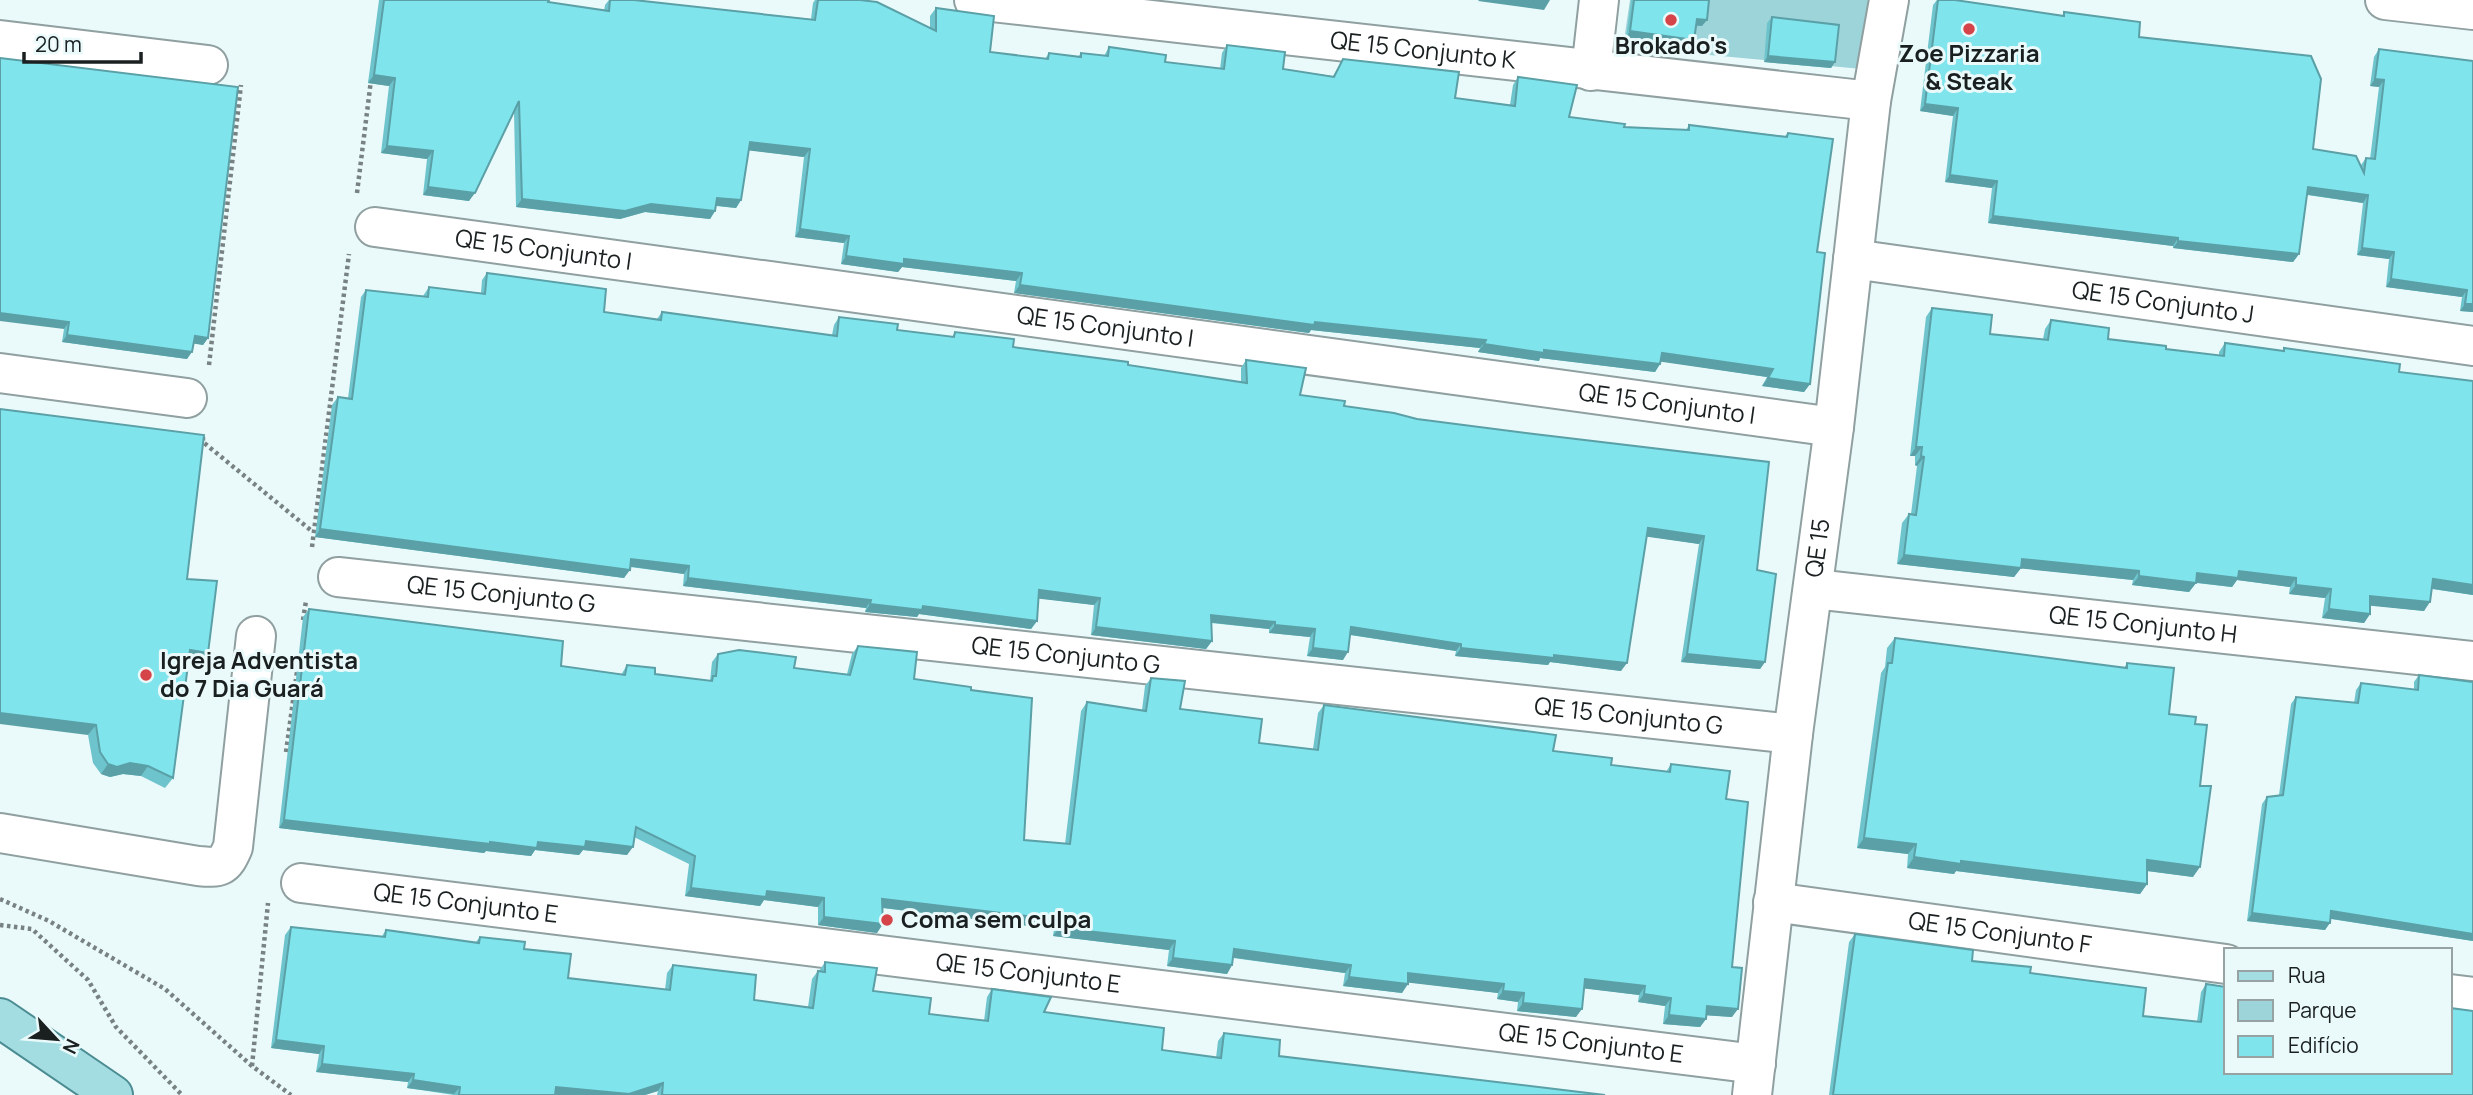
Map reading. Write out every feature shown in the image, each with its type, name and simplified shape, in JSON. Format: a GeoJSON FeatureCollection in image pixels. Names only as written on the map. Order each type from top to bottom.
{"type":"FeatureCollection","features":[{"type":"Feature","properties":{"kind":"main road"},"geometry":{"type":"LineString","coordinates":[[0,1018],[107,1093]]}},
{"type":"Feature","properties":{"kind":"street","name":"QE 15 Conjunto K"},"geometry":{"type":"LineString","coordinates":[[974,0],[1591,71],[1871,100]]}},
{"type":"Feature","properties":{"kind":"street"},"geometry":{"type":"LineString","coordinates":[[1591,71],[1599,0]]}},
{"type":"Feature","properties":{"kind":"street","name":"QE 15"},"geometry":{"type":"LineString","coordinates":[[1754,1079],[1793,734],[1834,427],[1871,100],[1889,0]]}},
{"type":"Feature","properties":{"kind":"street"},"geometry":{"type":"LineString","coordinates":[[2385,0],[2473,10]]}},
{"type":"Feature","properties":{"kind":"street"},"geometry":{"type":"LineString","coordinates":[[0,40],[225,71]]}},
{"type":"Feature","properties":{"kind":"street","name":"QE 15 Conjunto I"},"geometry":{"type":"LineString","coordinates":[[360,225],[1834,427]]}},
{"type":"Feature","properties":{"kind":"street","name":"QE 15 Conjunto J"},"geometry":{"type":"LineString","coordinates":[[1853,259],[2473,346]]}},
{"type":"Feature","properties":{"kind":"street"},"geometry":{"type":"LineString","coordinates":[[0,373],[199,401]]}},
{"type":"Feature","properties":{"kind":"street","name":"QE 15 Conjunto G"},"geometry":{"type":"LineString","coordinates":[[319,575],[1793,734]]}},
{"type":"Feature","properties":{"kind":"street","name":"QE 15 Conjunto H"},"geometry":{"type":"LineString","coordinates":[[1814,589],[2473,661]]}},
{"type":"Feature","properties":{"kind":"street"},"geometry":{"type":"LineString","coordinates":[[0,833],[198,866],[217,867],[227,862],[233,847],[256,636]]}},
{"type":"Feature","properties":{"kind":"street","name":"QE 15 Conjunto E"},"geometry":{"type":"LineString","coordinates":[[285,888],[1754,1079]]}},
{"type":"Feature","properties":{"kind":"street","name":"QE 15 Conjunto F"},"geometry":{"type":"LineString","coordinates":[[1773,902],[2224,964]]}},
{"type":"Feature","properties":{"kind":"street"},"geometry":{"type":"LineString","coordinates":[[2452,994],[2473,997]]}},
{"type":"Feature","properties":{"kind":"path"},"geometry":{"type":"LineString","coordinates":[[302,630],[319,575],[313,532],[360,225],[372,68]]}},
{"type":"Feature","properties":{"kind":"path"},"geometry":{"type":"LineString","coordinates":[[225,71],[241,99],[199,401],[203,442],[313,532]]}},
{"type":"Feature","properties":{"kind":"path"},"geometry":{"type":"LineString","coordinates":[[285,760],[299,656]]}},
{"type":"Feature","properties":{"kind":"path"},"geometry":{"type":"LineString","coordinates":[[252,1066],[285,888]]}},
{"type":"Feature","properties":{"kind":"path"},"geometry":{"type":"LineString","coordinates":[[0,899],[50,921],[165,989],[252,1066],[290,1095]]}},
{"type":"Feature","properties":{"kind":"path"},"geometry":{"type":"LineString","coordinates":[[0,925],[32,929],[88,980],[116,1027],[182,1095]]}},
{"type":"Feature","properties":{"kind":"green space"},"geometry":{"type":"Polygon","coordinates":[[[1630,0],[1869,0],[1862,69],[1623,47],[1630,0]]]}},
{"type":"Feature","properties":{"kind":"building"},"geometry":{"type":"Polygon","coordinates":[[[384,0],[549,0],[548,2],[609,11],[610,0],[634,0],[815,20],[818,0],[860,0],[877,2],[936,31],[936,8],[994,16],[990,52],[1048,59],[1049,53],[1081,57],[1081,53],[1108,56],[1109,47],[1166,55],[1165,62],[1224,69],[1227,45],[1285,52],[1283,69],[1334,77],[1343,59],[1459,72],[1455,98],[1515,106],[1518,77],[1577,85],[1569,117],[1625,124],[1624,127],[1689,130],[1689,125],[1787,137],[1788,133],[1833,139],[1817,252],[1825,253],[1810,384],[1768,378],[1773,369],[1662,353],[1660,364],[1544,350],[1544,353],[1484,344],[1486,340],[1315,322],[1314,325],[1020,285],[1022,273],[904,259],[904,264],[846,256],[849,236],[800,229],[810,149],[750,142],[741,200],[717,198],[715,211],[651,204],[625,211],[522,199],[519,101],[475,193],[428,187],[433,151],[387,146],[395,78],[374,75],[384,0]]]}},
{"type":"Feature","properties":{"kind":"building"},"geometry":{"type":"Polygon","coordinates":[[[1634,0],[1709,0],[1707,20],[1697,19],[1694,40],[1630,31],[1634,0]]]}},
{"type":"Feature","properties":{"kind":"building"},"geometry":{"type":"Polygon","coordinates":[[[1938,0],[1955,0],[2064,16],[2064,12],[2140,22],[2139,37],[2311,56],[2321,79],[2313,149],[2356,156],[2364,173],[2366,158],[2375,159],[2384,80],[2375,79],[2379,49],[2473,61],[2473,304],[2465,304],[2467,290],[2391,279],[2394,252],[2362,248],[2368,195],[2308,187],[2299,254],[1993,216],[1997,181],[1950,175],[1958,108],[1925,104],[1938,0]]]}},
{"type":"Feature","properties":{"kind":"building"},"geometry":{"type":"Polygon","coordinates":[[[1772,17],[1839,25],[1835,62],[1768,56],[1772,17]]]}},
{"type":"Feature","properties":{"kind":"building"},"geometry":{"type":"Polygon","coordinates":[[[0,58],[238,87],[208,338],[195,336],[192,352],[67,335],[69,322],[0,313],[0,58]]]}},
{"type":"Feature","properties":{"kind":"building"},"geometry":{"type":"Polygon","coordinates":[[[487,273],[606,289],[604,312],[661,320],[662,312],[837,336],[839,317],[898,324],[897,330],[954,337],[955,332],[1014,339],[1013,347],[1128,362],[1128,365],[1247,383],[1246,360],[1306,368],[1300,395],[1345,401],[1344,406],[1417,419],[1769,462],[1757,570],[1776,574],[1765,662],[1687,654],[1704,536],[1648,528],[1627,663],[1461,648],[1461,644],[1351,627],[1348,652],[1313,648],[1315,629],[1211,615],[1212,641],[1096,627],[1100,598],[1039,590],[1037,621],[923,606],[922,610],[870,604],[871,600],[688,578],[689,566],[631,559],[630,570],[320,529],[338,397],[352,399],[366,290],[428,297],[429,287],[485,294],[487,273]]]}},
{"type":"Feature","properties":{"kind":"building"},"geometry":{"type":"Polygon","coordinates":[[[1932,308],[1992,315],[1990,334],[2048,340],[2051,320],[2109,328],[2108,339],[2166,346],[2166,349],[2224,356],[2225,343],[2284,351],[2284,348],[2400,364],[2399,372],[2473,381],[2473,585],[2433,579],[2430,602],[2370,596],[2370,614],[2329,609],[2331,589],[2296,585],[2296,578],[2239,571],[2238,578],[2197,573],[2196,583],[2139,576],[2139,571],[2022,559],[2021,568],[1904,555],[1909,514],[1916,515],[1924,457],[1921,456],[1922,447],[1916,447],[1932,308]]]}},
{"type":"Feature","properties":{"kind":"building"},"geometry":{"type":"Polygon","coordinates":[[[0,409],[204,435],[187,579],[217,581],[208,653],[190,650],[173,778],[148,766],[130,763],[117,767],[108,764],[100,752],[96,725],[0,713],[0,409]]]}},
{"type":"Feature","properties":{"kind":"building"},"geometry":{"type":"Polygon","coordinates":[[[309,609],[563,641],[561,666],[625,675],[627,665],[655,668],[655,674],[712,681],[713,676],[716,676],[718,654],[739,650],[796,657],[794,668],[850,675],[858,646],[917,652],[914,679],[1032,698],[1024,840],[1070,844],[1087,702],[1146,711],[1151,678],[1185,681],[1180,709],[1262,719],[1259,743],[1318,750],[1324,705],[1556,735],[1553,751],[1612,758],[1611,765],[1670,772],[1671,764],[1730,771],[1726,799],[1748,802],[1732,967],[1742,968],[1738,1009],[1707,1006],[1706,1019],[1669,1015],[1671,998],[1644,994],[1645,986],[1585,979],[1582,1009],[1523,1003],[1524,993],[1503,991],[1504,984],[1408,973],[1408,984],[1349,977],[1351,965],[1234,949],[1232,965],[1173,958],[1175,941],[1059,928],[1060,920],[882,899],[883,924],[824,917],[824,898],[767,891],[766,897],[691,888],[695,856],[636,827],[633,847],[586,841],[585,847],[538,842],[537,848],[284,820],[309,609]]]}},
{"type":"Feature","properties":{"kind":"building"},"geometry":{"type":"Polygon","coordinates":[[[1895,638],[2127,668],[2127,663],[2174,668],[2169,714],[2196,717],[2195,724],[2207,725],[2200,786],[2211,786],[2200,867],[2147,860],[2147,884],[1914,857],[1916,844],[1864,838],[1888,663],[1892,663],[1895,638]]]}},
{"type":"Feature","properties":{"kind":"building"},"geometry":{"type":"Polygon","coordinates":[[[2419,675],[2473,682],[2473,934],[2331,911],[2330,923],[2252,913],[2267,797],[2283,795],[2296,697],[2358,703],[2361,683],[2418,690],[2419,675]]]}},
{"type":"Feature","properties":{"kind":"building"},"geometry":{"type":"Polygon","coordinates":[[[291,927],[385,937],[386,930],[479,943],[480,937],[525,942],[524,949],[571,954],[568,978],[670,990],[673,965],[756,975],[754,1000],[813,1008],[818,971],[825,972],[825,962],[877,968],[873,991],[931,998],[929,1014],[988,1021],[992,989],[1051,997],[1044,1012],[1164,1028],[1162,1050],[1221,1058],[1224,1033],[1280,1040],[1279,1056],[1605,1095],[662,1095],[663,1083],[629,1094],[556,1087],[555,1095],[459,1095],[460,1087],[413,1080],[414,1074],[322,1064],[324,1046],[276,1040],[291,927]]]}},
{"type":"Feature","properties":{"kind":"building"},"geometry":{"type":"Polygon","coordinates":[[[1855,934],[1973,950],[1972,961],[2031,967],[2030,973],[2146,988],[2143,1016],[2201,1022],[2206,984],[2224,987],[2224,1074],[2452,1074],[2452,1008],[2473,1011],[2473,1095],[1833,1095],[1855,934]]]}},
{"type":"Feature","properties":{"kind":"place","name":"Brokado's"},"geometry":{"type":"Point","coordinates":[1671,20]}},
{"type":"Feature","properties":{"kind":"place","name":"Zoe Pizzaria & Steak"},"geometry":{"type":"Point","coordinates":[1969,29]}},
{"type":"Feature","properties":{"kind":"place","name":"Igreja Adventista do 7 Dia Guará"},"geometry":{"type":"Point","coordinates":[146,675]}},
{"type":"Feature","properties":{"kind":"place","name":"Coma sem culpa"},"geometry":{"type":"Point","coordinates":[887,920]}}]}
